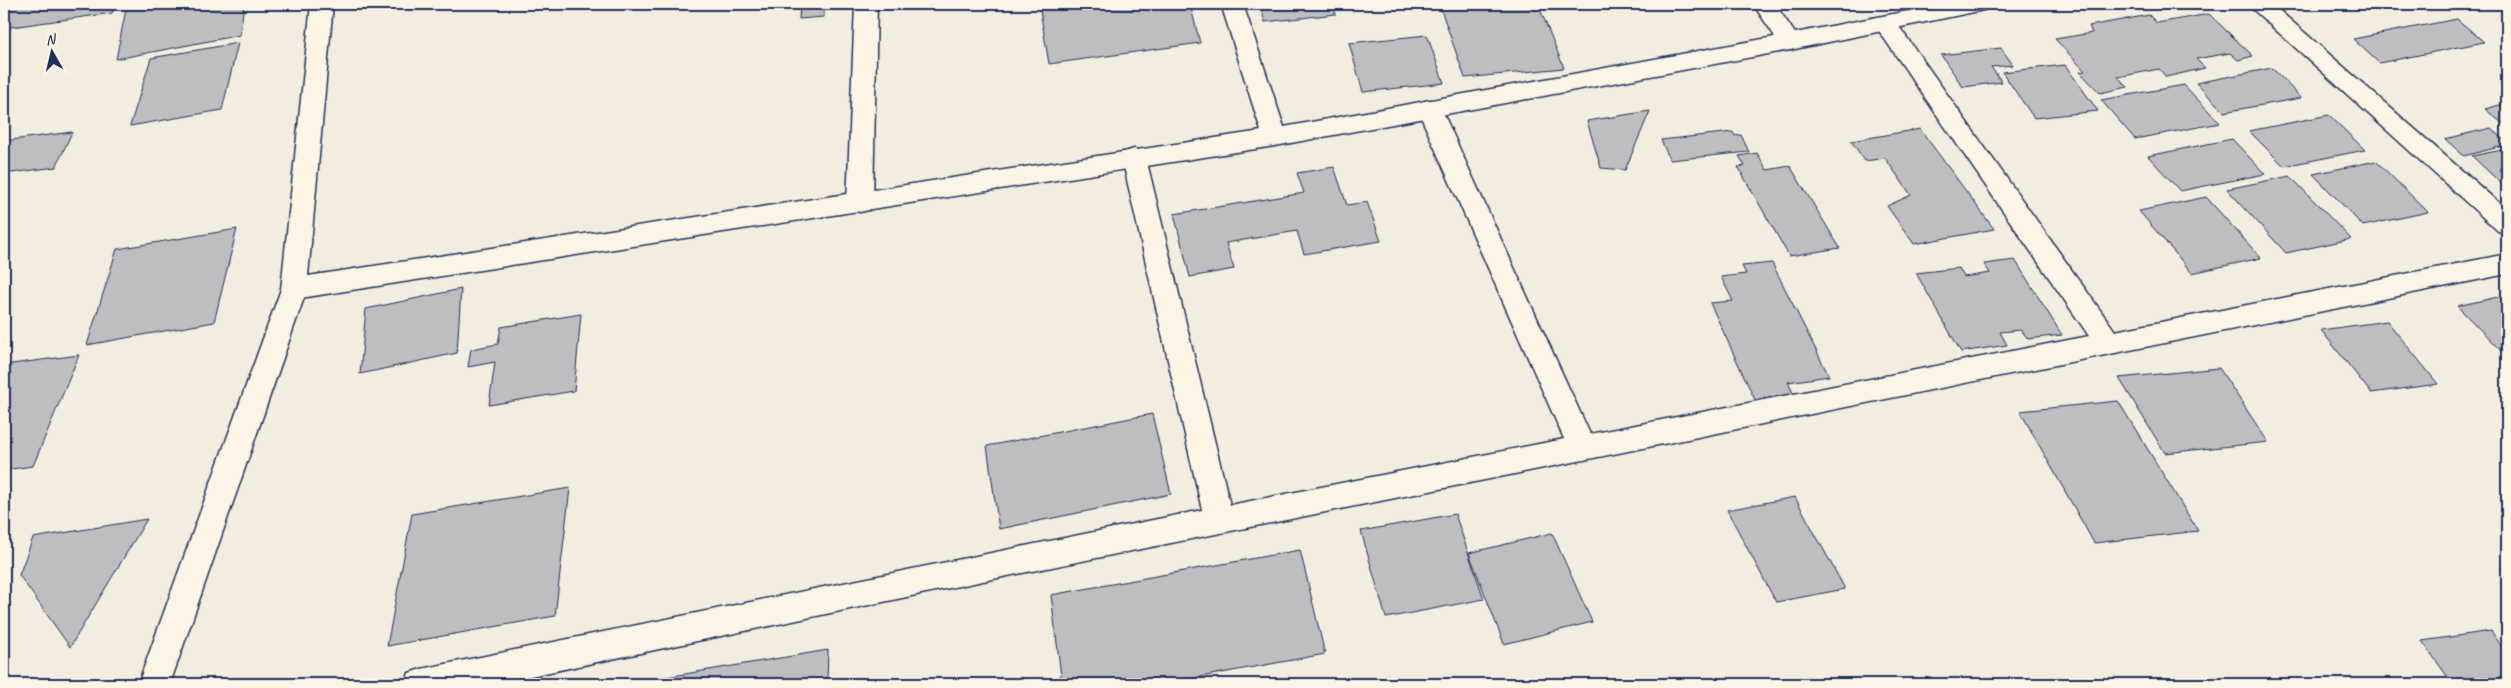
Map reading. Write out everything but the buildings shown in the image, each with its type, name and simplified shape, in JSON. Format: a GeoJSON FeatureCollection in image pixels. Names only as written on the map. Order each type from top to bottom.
{"type":"FeatureCollection","features":[{"type":"Feature","properties":{"kind":"street"},"geometry":{"type":"LineString","coordinates":[[154,684],[294,289],[322,4]]}},
{"type":"Feature","properties":{"kind":"street"},"geometry":{"type":"LineString","coordinates":[[860,203],[866,4]]}},
{"type":"Feature","properties":{"kind":"street"},"geometry":{"type":"LineString","coordinates":[[1232,4],[1275,137]]}},
{"type":"Feature","properties":{"kind":"street"},"geometry":{"type":"LineString","coordinates":[[1764,4],[1790,42]]}},
{"type":"Feature","properties":{"kind":"street"},"geometry":{"type":"LineString","coordinates":[[294,289],[860,203],[1275,137],[1790,42],[1979,4]]}},
{"type":"Feature","properties":{"kind":"street"},"geometry":{"type":"LineString","coordinates":[[2258,4],[2507,224]]}},
{"type":"Feature","properties":{"kind":"street"},"geometry":{"type":"LineString","coordinates":[[1885,23],[2109,344]]}},
{"type":"Feature","properties":{"kind":"street"},"geometry":{"type":"LineString","coordinates":[[1429,108],[1582,448]]}},
{"type":"Feature","properties":{"kind":"street"},"geometry":{"type":"LineString","coordinates":[[1134,158],[1218,520]]}},
{"type":"Feature","properties":{"kind":"street"},"geometry":{"type":"LineString","coordinates":[[421,684],[1218,520],[2507,264]]}}]}
